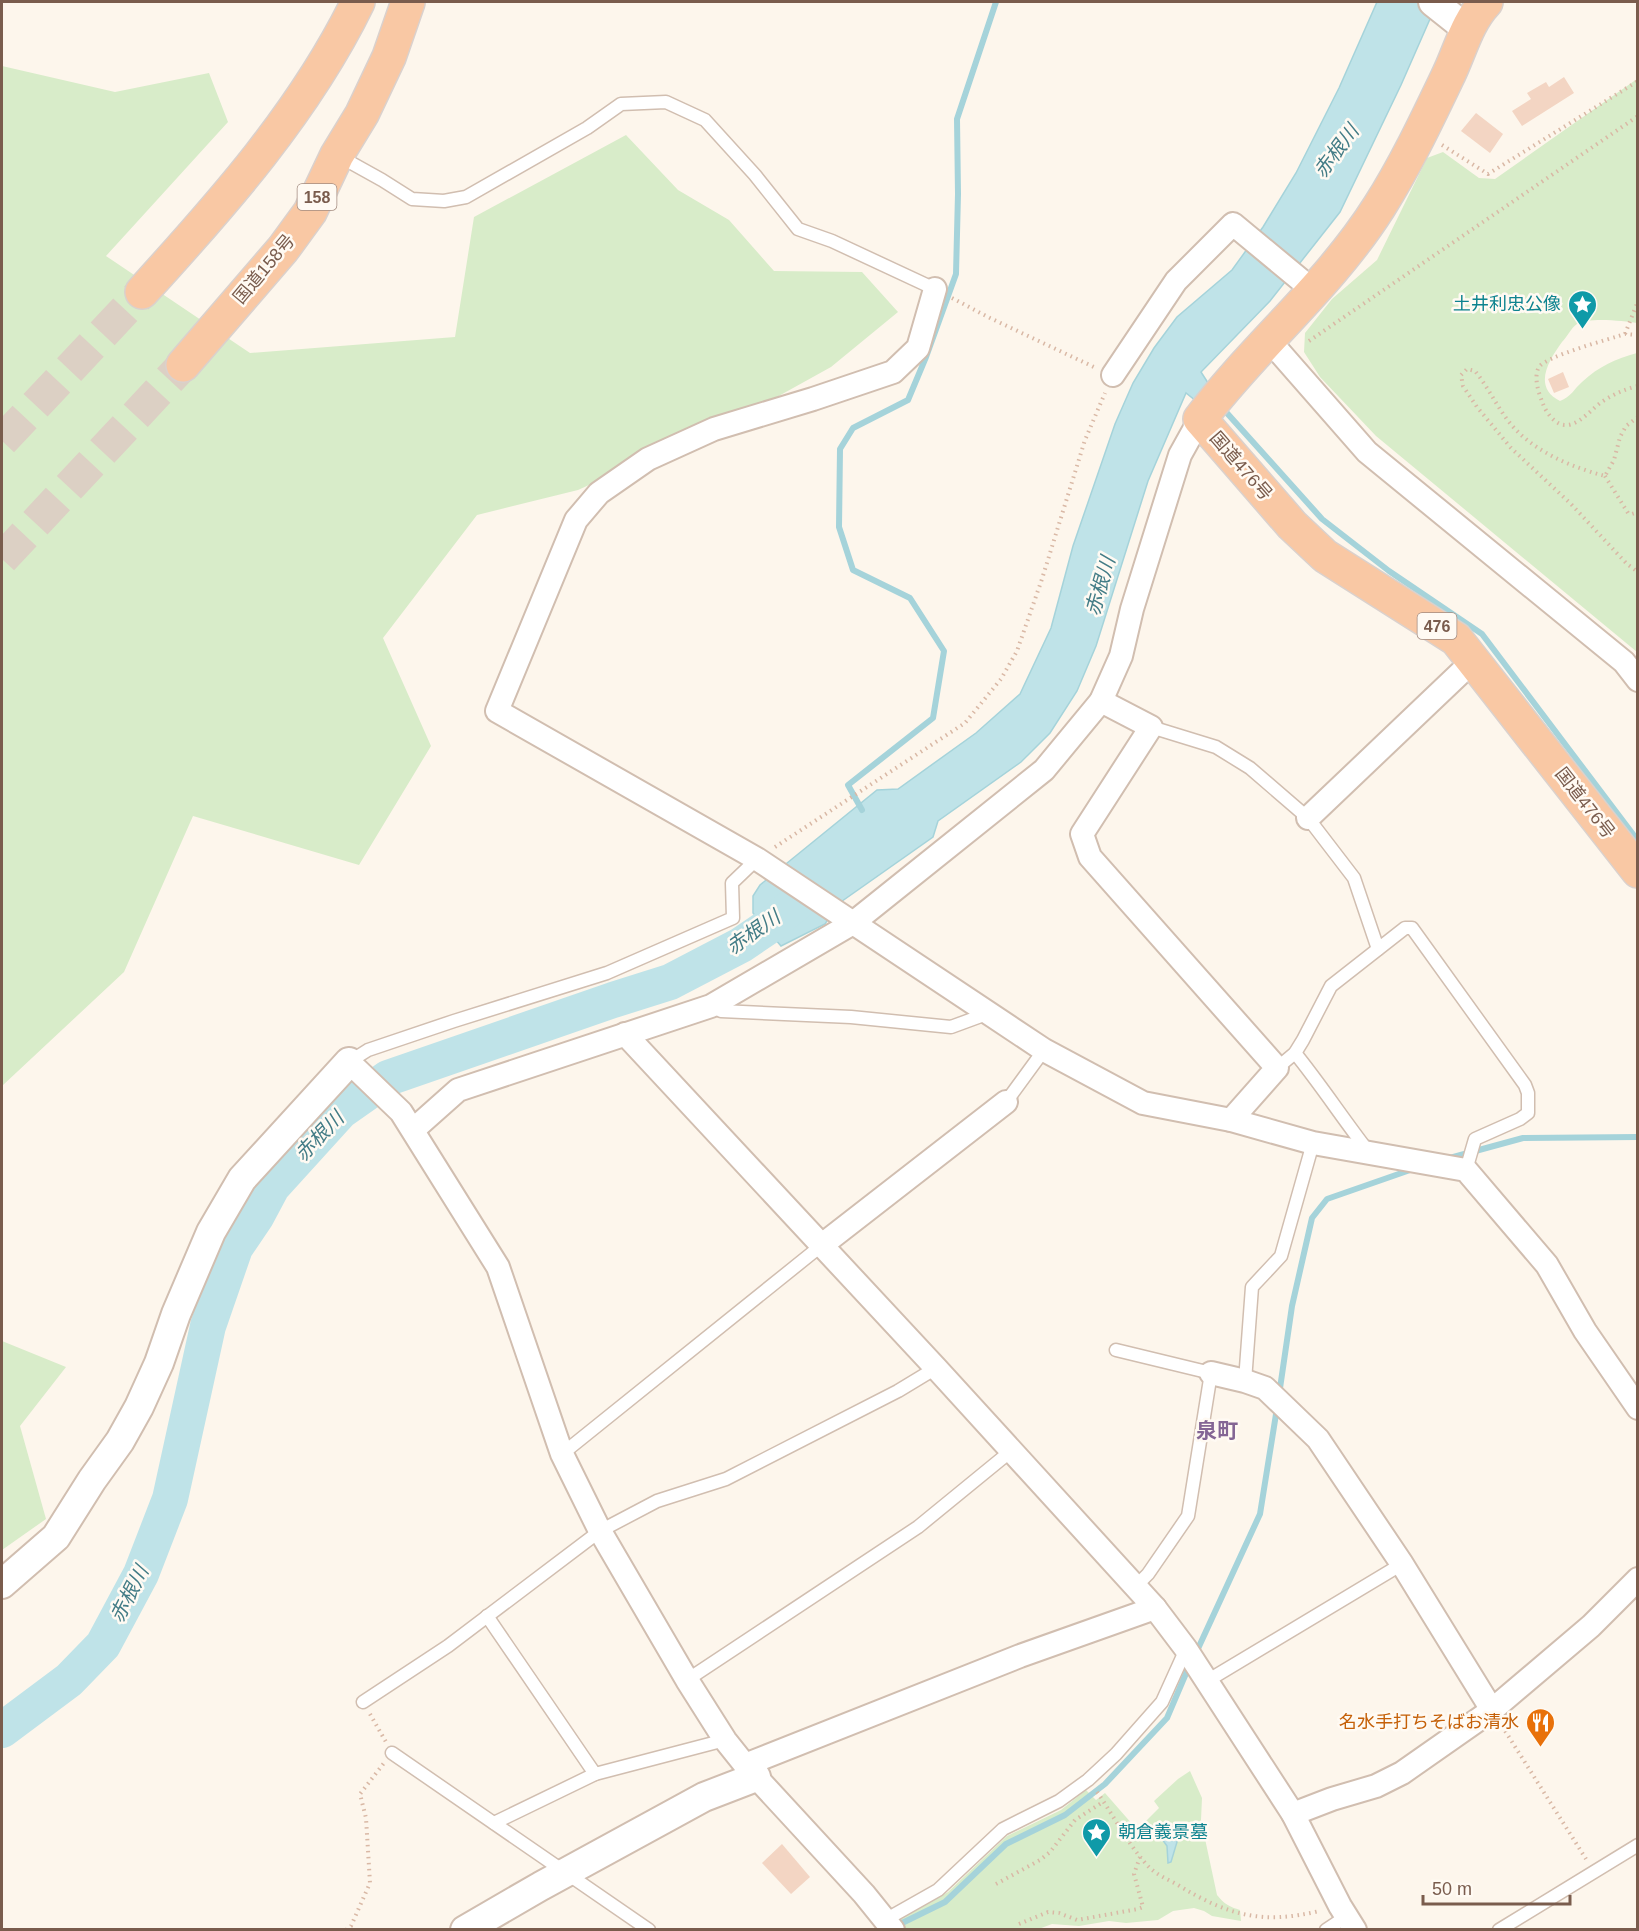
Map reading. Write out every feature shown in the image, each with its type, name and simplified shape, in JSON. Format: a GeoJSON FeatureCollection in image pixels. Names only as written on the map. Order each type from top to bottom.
{"type":"FeatureCollection","features":[{"type":"Feature","properties":{"kind":"highway"},"geometry":{"type":"LineString","coordinates":[[141,292],[211,215],[276,134],[339,40],[358,2]]}},
{"type":"Feature","properties":{"kind":"highway","name":"国道158号"},"geometry":{"type":"LineString","coordinates":[[183,365],[283,249],[310,212],[337,155],[367,105],[389,57],[408,2]]}},
{"type":"Feature","properties":{"kind":"highway","name":"国道476号"},"geometry":{"type":"LineString","coordinates":[[1486,2],[1450,16],[1448,76],[1401,172],[1360,237],[1309,287],[1200,419],[1292,525],[1325,556],[1456,639],[1638,871]]}},
{"type":"Feature","properties":{"kind":"street"},"geometry":{"type":"LineString","coordinates":[[1113,375],[1176,281],[1233,224],[1309,287]]}},
{"type":"Feature","properties":{"kind":"street"},"geometry":{"type":"LineString","coordinates":[[935,289],[918,348],[893,372],[714,429],[648,459],[599,493],[576,520],[497,711],[763,863],[1044,1050],[1143,1103],[1231,1120],[1313,1143],[1466,1170],[1547,1265],[1585,1331],[1638,1408]]}},
{"type":"Feature","properties":{"kind":"street"},"geometry":{"type":"LineString","coordinates":[[1268,339],[1366,452],[1624,662],[1638,680]]}},
{"type":"Feature","properties":{"kind":"street"},"geometry":{"type":"LineString","coordinates":[[407,1121],[458,1090],[711,1006],[847,919],[1044,770],[1101,700],[1121,656],[1132,609],[1180,455],[1200,419]]}},
{"type":"Feature","properties":{"kind":"street"},"geometry":{"type":"LineString","coordinates":[[1308,818],[1474,660]]}},
{"type":"Feature","properties":{"kind":"street"},"geometry":{"type":"LineString","coordinates":[[1101,700],[1151,727],[1082,834],[1089,857],[1277,1068],[1231,1120]]}},
{"type":"Feature","properties":{"kind":"street"},"geometry":{"type":"LineString","coordinates":[[625,1034],[936,1368],[1155,1608],[1186,1649],[1293,1814],[1347,1917]]}},
{"type":"Feature","properties":{"kind":"street"},"geometry":{"type":"LineString","coordinates":[[2,1584],[56,1537],[120,1441],[159,1363],[176,1314],[211,1232],[242,1179],[354,1066],[407,1121],[498,1267],[562,1454],[600,1531],[687,1680],[725,1740],[750,1771],[889,1925]]}},
{"type":"Feature","properties":{"kind":"street"},"geometry":{"type":"LineString","coordinates":[[822,1245],[1006,1102]]}},
{"type":"Feature","properties":{"kind":"street"},"geometry":{"type":"LineString","coordinates":[[1211,1373],[1265,1388],[1317,1439],[1402,1564],[1492,1710]]}},
{"type":"Feature","properties":{"kind":"street"},"geometry":{"type":"LineString","coordinates":[[1293,1814],[1376,1786],[1402,1773],[1492,1710],[1634,1592]]}},
{"type":"Feature","properties":{"kind":"street"},"geometry":{"type":"LineString","coordinates":[[465,1929],[750,1771],[1020,1656],[1155,1608]]}},
{"type":"Feature","properties":{"kind":"lane"},"geometry":{"type":"LineString","coordinates":[[337,155],[412,199],[444,201],[466,197],[587,128],[621,104],[666,102],[705,120],[755,175],[798,229],[832,241],[935,289]]}},
{"type":"Feature","properties":{"kind":"lane"},"geometry":{"type":"LineString","coordinates":[[1151,727],[1216,747],[1250,768],[1308,818],[1354,879],[1378,949]]}},
{"type":"Feature","properties":{"kind":"lane"},"geometry":{"type":"LineString","coordinates":[[354,1066],[368,1050],[607,973],[733,918],[732,883],[763,863]]}},
{"type":"Feature","properties":{"kind":"lane"},"geometry":{"type":"LineString","coordinates":[[1277,1068],[1295,1053],[1331,986],[1405,928],[1412,928],[1528,1092],[1528,1113],[1520,1119],[1475,1139],[1466,1170]]}},
{"type":"Feature","properties":{"kind":"lane"},"geometry":{"type":"LineString","coordinates":[[711,1006],[721,1011],[851,1017],[951,1027],[989,1013]]}},
{"type":"Feature","properties":{"kind":"lane"},"geometry":{"type":"LineString","coordinates":[[1006,1102],[1044,1050]]}},
{"type":"Feature","properties":{"kind":"lane"},"geometry":{"type":"LineString","coordinates":[[1295,1053],[1368,1151]]}},
{"type":"Feature","properties":{"kind":"lane"},"geometry":{"type":"LineString","coordinates":[[1245,1381],[1252,1287],[1281,1256],[1313,1143]]}},
{"type":"Feature","properties":{"kind":"lane"},"geometry":{"type":"LineString","coordinates":[[562,1454],[822,1245]]}},
{"type":"Feature","properties":{"kind":"lane"},"geometry":{"type":"LineString","coordinates":[[1116,1350],[1211,1373],[1188,1516],[1148,1574],[1136,1586]]}},
{"type":"Feature","properties":{"kind":"lane"},"geometry":{"type":"LineString","coordinates":[[363,1702],[448,1646],[600,1531],[657,1501],[726,1479],[898,1391],[936,1368]]}},
{"type":"Feature","properties":{"kind":"lane"},"geometry":{"type":"LineString","coordinates":[[687,1680],[918,1527],[1011,1451]]}},
{"type":"Feature","properties":{"kind":"lane"},"geometry":{"type":"LineString","coordinates":[[1207,1681],[1402,1564]]}},
{"type":"Feature","properties":{"kind":"lane"},"geometry":{"type":"LineString","coordinates":[[487,1616],[595,1774]]}},
{"type":"Feature","properties":{"kind":"lane"},"geometry":{"type":"LineString","coordinates":[[889,1925],[938,1890],[1003,1829],[1059,1801],[1088,1781],[1116,1754],[1162,1702],[1186,1649]]}},
{"type":"Feature","properties":{"kind":"lane"},"geometry":{"type":"LineString","coordinates":[[494,1823],[595,1774],[725,1740]]}},
{"type":"Feature","properties":{"kind":"lane"},"geometry":{"type":"LineString","coordinates":[[392,1753],[649,1929]]}},
{"type":"Feature","properties":{"kind":"lane"},"geometry":{"type":"LineString","coordinates":[[1507,1928],[1638,1845]]}},
{"type":"Feature","properties":{"kind":"lane"},"geometry":{"type":"LineString","coordinates":[[1326,1929],[1347,1917]]}},
{"type":"Feature","properties":{"kind":"path"},"geometry":{"type":"LineString","coordinates":[[1420,132],[1488,174],[1638,81]]}},
{"type":"Feature","properties":{"kind":"path"},"geometry":{"type":"LineString","coordinates":[[1310,341],[1638,116]]}},
{"type":"Feature","properties":{"kind":"path"},"geometry":{"type":"LineString","coordinates":[[763,863],[964,723],[1001,679],[1017,651],[1085,440],[1113,375],[990,318],[935,289]]}},
{"type":"Feature","properties":{"kind":"path"},"geometry":{"type":"LineString","coordinates":[[1625,334],[1638,301]]}},
{"type":"Feature","properties":{"kind":"path"},"geometry":{"type":"LineString","coordinates":[[1638,334],[1625,334],[1551,358],[1539,366],[1537,373],[1543,406],[1555,422],[1564,425],[1575,423],[1602,401],[1618,392],[1638,386]]}},
{"type":"Feature","properties":{"kind":"path"},"geometry":{"type":"LineString","coordinates":[[1638,512],[1628,513],[1605,476],[1564,462],[1534,445],[1511,424],[1475,371],[1467,369],[1461,375],[1463,386],[1477,408],[1510,448],[1571,504],[1627,564],[1638,572]]}},
{"type":"Feature","properties":{"kind":"path"},"geometry":{"type":"LineString","coordinates":[[1605,476],[1614,460],[1620,437],[1626,426],[1638,417]]}},
{"type":"Feature","properties":{"kind":"path"},"geometry":{"type":"LineString","coordinates":[[346,1929],[351,1926],[370,1883],[366,1818],[360,1794],[392,1753],[363,1702]]}},
{"type":"Feature","properties":{"kind":"path"},"geometry":{"type":"LineString","coordinates":[[1492,1710],[1594,1872]]}},
{"type":"Feature","properties":{"kind":"path"},"geometry":{"type":"LineString","coordinates":[[1099,1796],[1140,1857],[1152,1870],[1223,1909],[1258,1917],[1300,1915],[1347,1917]]}},
{"type":"Feature","properties":{"kind":"path"},"geometry":{"type":"LineString","coordinates":[[996,1884],[1040,1860],[1050,1852],[1075,1820],[1103,1802]]}},
{"type":"Feature","properties":{"kind":"path"},"geometry":{"type":"LineString","coordinates":[[1019,1924],[1048,1912],[1059,1913],[1077,1920],[1138,1910],[1143,1907],[1134,1874],[1140,1857]]}},
{"type":"Feature","properties":{"kind":"green space"},"geometry":{"type":"Polygon","coordinates":[[[2,66],[115,92],[209,73],[228,122],[106,256],[250,353],[455,337],[474,217],[626,135],[678,190],[729,220],[774,271],[862,272],[898,312],[831,367],[748,413],[578,490],[477,515],[383,638],[431,746],[359,865],[193,816],[124,972],[2,1086],[2,66]]]}},
{"type":"Feature","properties":{"kind":"green space"},"geometry":{"type":"Polygon","coordinates":[[[1637,79],[1637,323],[1598,320],[1577,324],[1552,357],[1545,381],[1552,395],[1560,401],[1601,367],[1637,353],[1637,652],[1376,436],[1320,377],[1304,352],[1305,333],[1332,299],[1377,260],[1427,158],[1443,152],[1479,178],[1495,179],[1637,79]]]}},
{"type":"Feature","properties":{"kind":"green space"},"geometry":{"type":"Polygon","coordinates":[[[2,1341],[66,1367],[20,1426],[46,1519],[2,1550],[2,1341]]]}},
{"type":"Feature","properties":{"kind":"green space"},"geometry":{"type":"Polygon","coordinates":[[[1190,1771],[1202,1798],[1201,1820],[1217,1895],[1227,1905],[1240,1910],[1241,1921],[1212,1916],[1194,1908],[1173,1911],[1158,1920],[1126,1923],[1109,1921],[1079,1926],[1052,1924],[1036,1930],[902,1929],[895,1922],[948,1892],[1007,1836],[1061,1810],[1086,1790],[1096,1800],[1105,1793],[1133,1825],[1139,1828],[1159,1808],[1154,1801],[1190,1771]]]}},
{"type":"Feature","properties":{"kind":"water"},"geometry":{"type":"Polygon","coordinates":[[[1377,2],[1434,2],[1430,19],[1401,85],[1340,212],[1270,301],[1201,372],[1210,386],[1196,401],[1186,393],[1148,481],[1096,646],[1077,691],[1050,733],[1021,762],[938,821],[933,837],[838,904],[825,924],[781,946],[753,913],[753,896],[760,885],[877,790],[898,789],[976,733],[1020,694],[1051,628],[1073,546],[1115,424],[1133,383],[1154,348],[1177,317],[1232,270],[1263,227],[1296,173],[1339,88],[1377,2]]]}},
{"type":"Feature","properties":{"kind":"water"},"geometry":{"type":"Polygon","coordinates":[[[1168,1823],[1177,1831],[1177,1842],[1171,1862],[1168,1863],[1167,1846],[1155,1829],[1160,1824],[1168,1823]]]}},
{"type":"Feature","properties":{"kind":"building"},"geometry":{"type":"Polygon","coordinates":[[[1564,77],[1574,93],[1522,126],[1512,111],[1531,99],[1527,93],[1546,82],[1549,87],[1564,77]]]}},
{"type":"Feature","properties":{"kind":"building"},"geometry":{"type":"Polygon","coordinates":[[[1476,113],[1503,134],[1490,153],[1461,131],[1476,113]]]}},
{"type":"Feature","properties":{"kind":"building"},"geometry":{"type":"Polygon","coordinates":[[[1563,372],[1569,387],[1554,393],[1548,379],[1563,372]]]}},
{"type":"Feature","properties":{"kind":"building"},"geometry":{"type":"Polygon","coordinates":[[[782,1844],[810,1877],[791,1894],[762,1863],[782,1844]]]}},
{"type":"Feature","properties":{"kind":"waterway"},"geometry":{"type":"LineString","coordinates":[[862,810],[848,785],[933,718],[944,651],[910,598],[853,570],[839,527],[840,449],[853,428],[908,400],[956,274],[957,119],[996,2]]}},
{"type":"Feature","properties":{"kind":"waterway"},"geometry":{"type":"LineString","coordinates":[[1226,412],[1322,519],[1389,571],[1482,634],[1638,841]]}},
{"type":"Feature","properties":{"kind":"waterway","name":"赤根川"},"geometry":{"type":"LineString","coordinates":[[2,1730],[69,1680],[103,1645],[141,1574],[170,1499],[208,1326],[235,1248],[256,1217],[272,1187],[341,1111],[388,1078],[670,982],[741,945],[805,896]]}},
{"type":"Feature","properties":{"kind":"waterway"},"geometry":{"type":"LineString","coordinates":[[1446,1159],[1523,1138],[1638,1137]]}},
{"type":"Feature","properties":{"kind":"waterway"},"geometry":{"type":"LineString","coordinates":[[1279,1395],[1292,1306],[1312,1218],[1327,1199],[1413,1169]]}},
{"type":"Feature","properties":{"kind":"waterway"},"geometry":{"type":"LineString","coordinates":[[1196,1653],[1260,1514],[1277,1408]]}},
{"type":"Feature","properties":{"kind":"waterway"},"geometry":{"type":"LineString","coordinates":[[896,1926],[945,1902],[1006,1844],[1065,1815],[1105,1784],[1167,1718],[1190,1664]]}},
{"type":"Feature","properties":{"kind":"tunnel"},"geometry":{"type":"LineString","coordinates":[[2,441],[142,292]]}},
{"type":"Feature","properties":{"kind":"tunnel"},"geometry":{"type":"LineString","coordinates":[[2,559],[183,365]]}},
{"type":"Feature","properties":{"kind":"place","name":"土井利忠公像"},"geometry":{"type":"Point","coordinates":[1582,330]}},
{"type":"Feature","properties":{"kind":"place","name":"名水手打ちそばお清水"},"geometry":{"type":"Point","coordinates":[1540,1748]}},
{"type":"Feature","properties":{"kind":"place","name":"朝倉義景墓"},"geometry":{"type":"Point","coordinates":[1097,1858]}},
{"type":"Feature","properties":{"kind":"district","name":"泉町"},"geometry":{"type":"Point","coordinates":[1217,1430]}}]}
